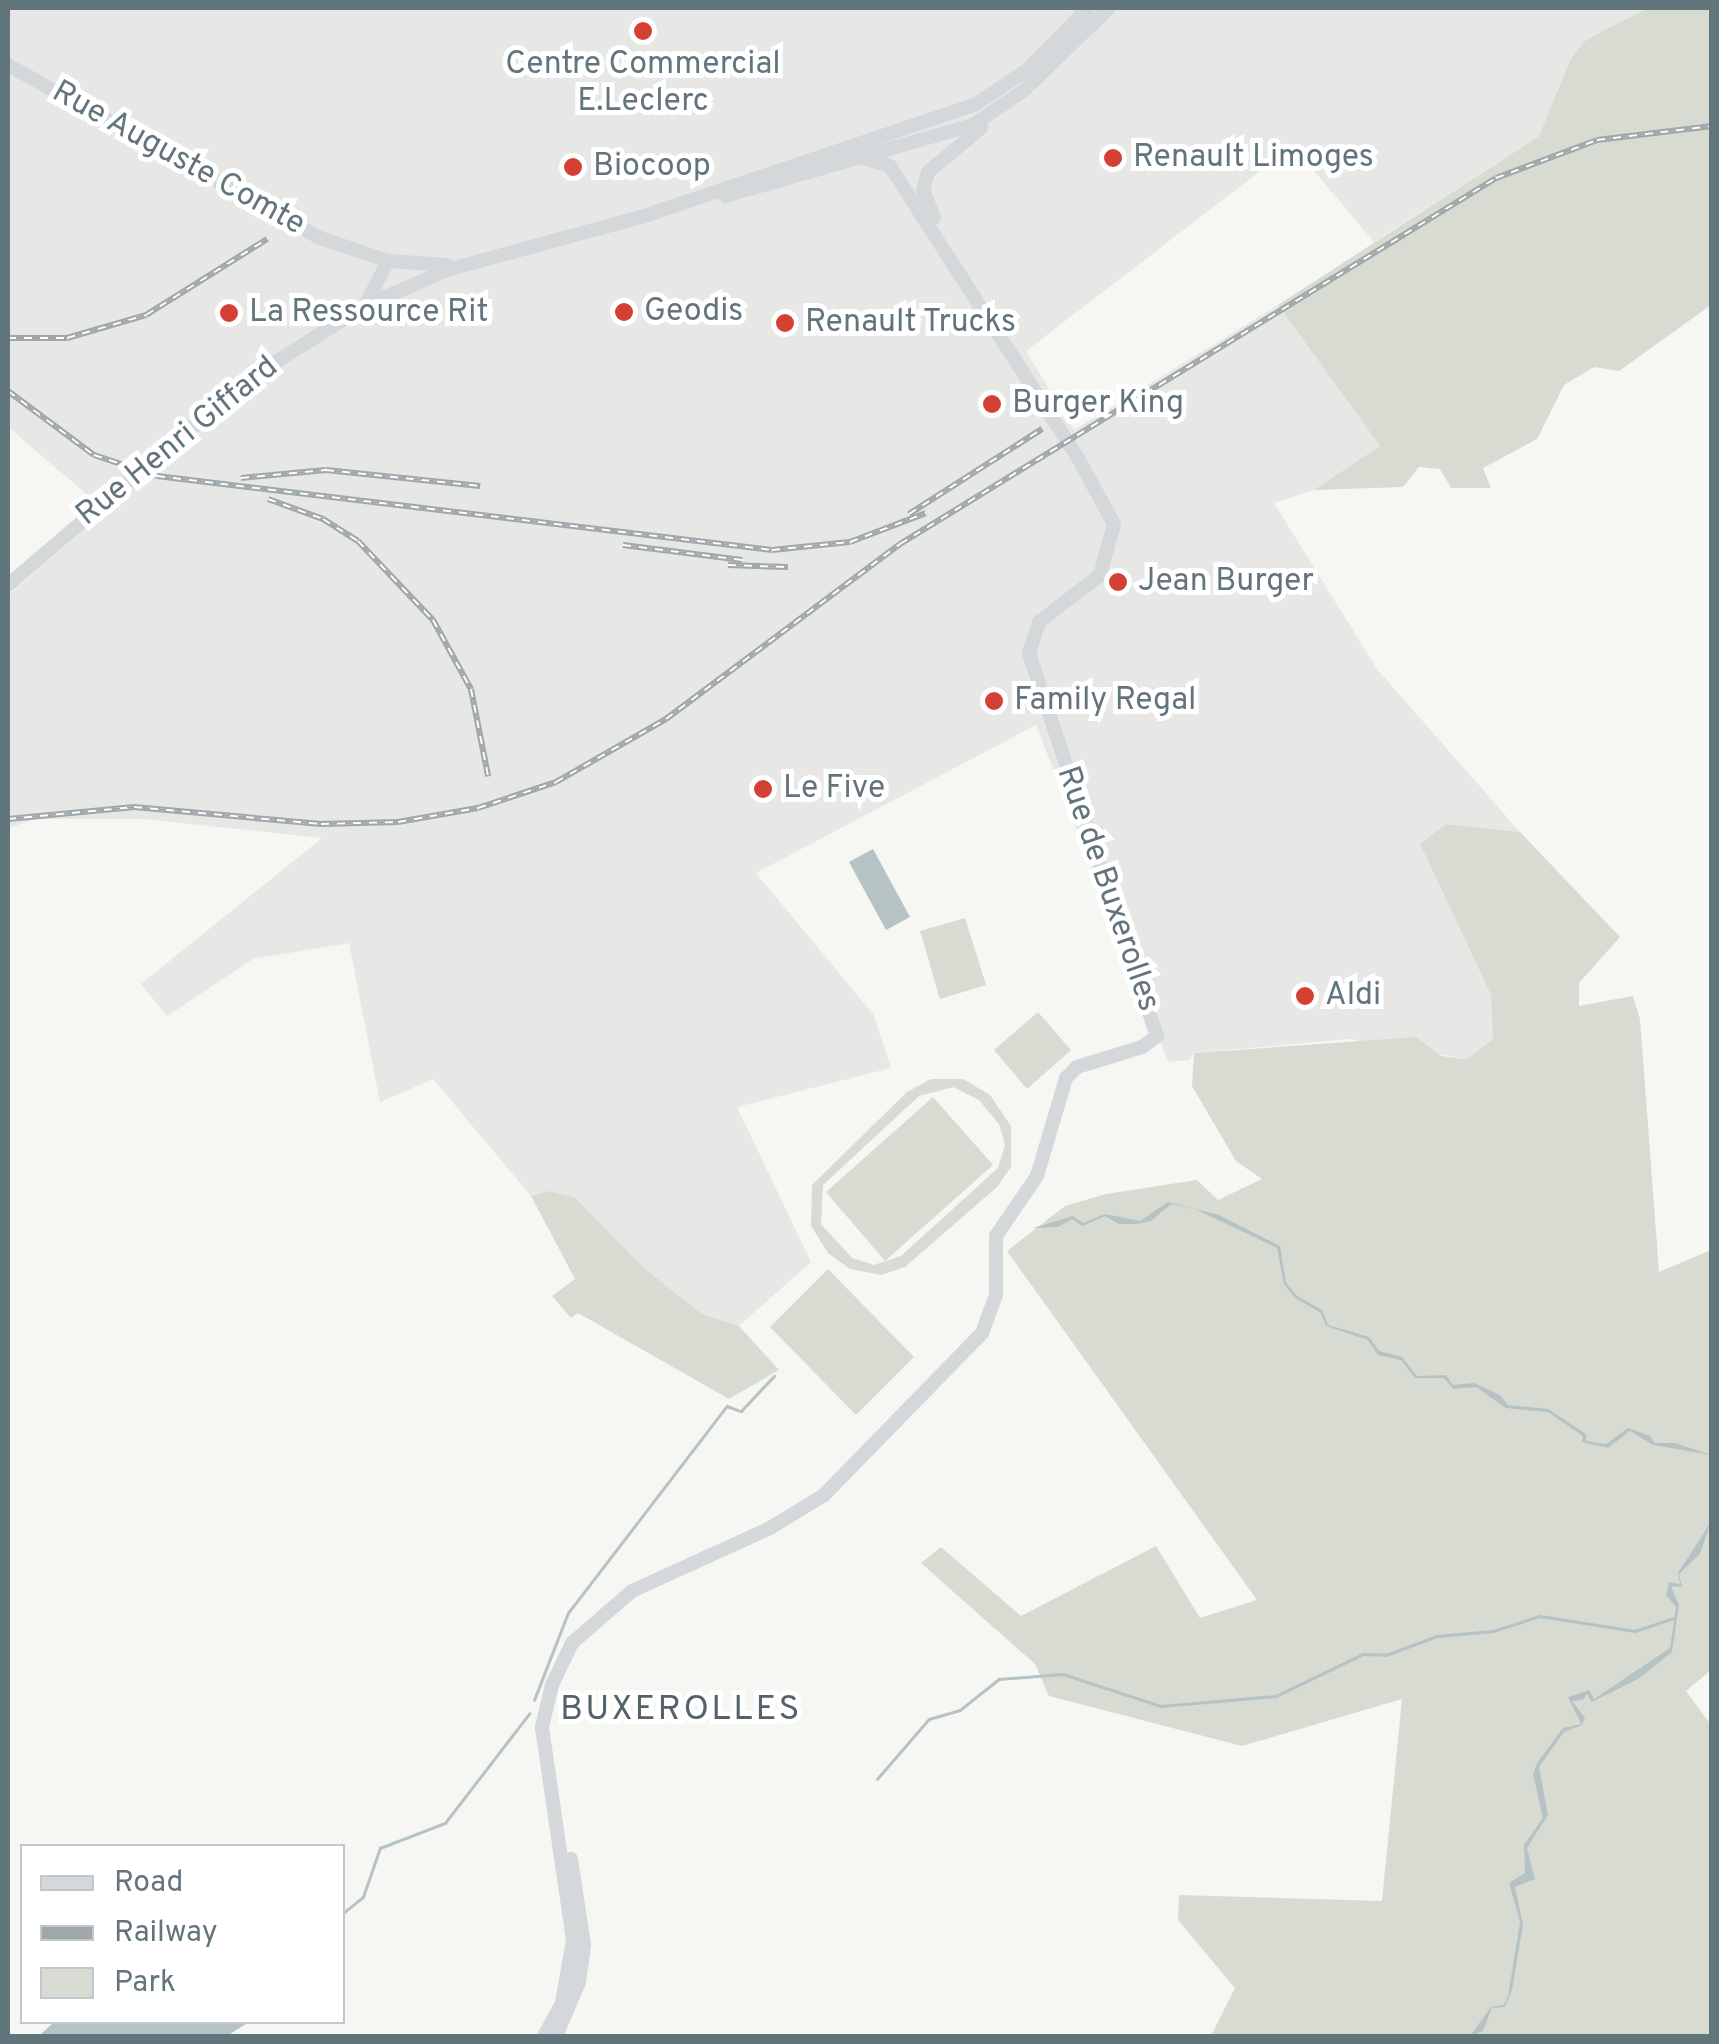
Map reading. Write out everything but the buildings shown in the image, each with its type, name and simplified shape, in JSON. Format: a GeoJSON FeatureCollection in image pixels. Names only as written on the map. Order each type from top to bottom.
{"type":"FeatureCollection","features":[{"type":"Feature","properties":{"kind":"street"},"geometry":{"type":"LineString","coordinates":[[676,206],[976,104],[1026,70],[1088,8]]}},
{"type":"Feature","properties":{"kind":"street"},"geometry":{"type":"LineString","coordinates":[[960,278],[928,209],[925,177],[938,158],[995,114],[1109,8]]}},
{"type":"Feature","properties":{"kind":"street","name":"Rue Auguste Comte"},"geometry":{"type":"LineString","coordinates":[[8,65],[350,250],[392,262],[463,265]]}},
{"type":"Feature","properties":{"kind":"street"},"geometry":{"type":"LineString","coordinates":[[463,265],[858,161],[995,114]]}},
{"type":"Feature","properties":{"kind":"street"},"geometry":{"type":"LineString","coordinates":[[879,135],[896,150],[916,206]]}},
{"type":"Feature","properties":{"kind":"street"},"geometry":{"type":"LineString","coordinates":[[858,161],[879,135]]}},
{"type":"Feature","properties":{"kind":"street"},"geometry":{"type":"LineString","coordinates":[[858,161],[890,166],[960,278]]}},
{"type":"Feature","properties":{"kind":"street"},"geometry":{"type":"LineString","coordinates":[[350,250],[372,284]]}},
{"type":"Feature","properties":{"kind":"street"},"geometry":{"type":"LineString","coordinates":[[369,304],[372,284],[392,262]]}},
{"type":"Feature","properties":{"kind":"street"},"geometry":{"type":"LineString","coordinates":[[369,304],[390,284],[392,262]]}},
{"type":"Feature","properties":{"kind":"street","name":"Rue Henri Giffard"},"geometry":{"type":"LineString","coordinates":[[8,586],[249,379],[369,304],[463,265]]}},
{"type":"Feature","properties":{"kind":"street","name":"Rue de Buxerolles"},"geometry":{"type":"LineString","coordinates":[[544,2036],[562,2004],[573,1940],[547,1774],[545,1710],[572,1643],[620,1598],[824,1495],[982,1333],[996,1294],[992,1248],[1036,1176],[1066,1078],[1077,1067],[1142,1048],[1156,1036],[1029,653],[1039,622],[1100,575],[1114,524],[1078,458],[960,278]]}},
{"type":"Feature","properties":{"kind":"street","name":"Rue de Buxerolles"},"geometry":{"type":"LineString","coordinates":[[547,1774],[583,1915],[579,1982],[556,2036]]}},
{"type":"Feature","properties":{"kind":"shaded area"},"geometry":{"type":"Polygon","coordinates":[[[8,8],[1648,8],[1570,60],[1539,136],[1374,242],[1293,146],[1026,351],[1074,430],[1278,305],[1380,446],[1314,490],[1274,503],[1377,669],[1520,832],[1447,824],[1420,844],[1491,995],[1493,1039],[1468,1059],[1349,1039],[1194,1053],[1189,1060],[1168,1062],[1036,725],[756,873],[873,1014],[891,1068],[737,1107],[811,1262],[739,1326],[702,1314],[547,1191],[531,1196],[433,1079],[380,1102],[349,943],[253,959],[167,1016],[141,984],[322,838],[144,819],[37,819],[8,828],[8,595],[106,511],[8,427],[8,8]]]}},
{"type":"Feature","properties":{"kind":"shaded area"},"geometry":{"type":"Polygon","coordinates":[[[873,849],[910,917],[886,930],[849,862],[873,849]]]}},
{"type":"Feature","properties":{"kind":"shaded area"},"geometry":{"type":"Polygon","coordinates":[[[1168,1202],[1219,1215],[1280,1246],[1286,1283],[1297,1296],[1322,1310],[1328,1325],[1369,1337],[1379,1351],[1402,1357],[1417,1376],[1446,1375],[1453,1385],[1474,1383],[1500,1395],[1508,1405],[1548,1409],[1586,1434],[1586,1441],[1606,1444],[1628,1428],[1650,1436],[1655,1443],[1675,1443],[1711,1455],[1653,1445],[1630,1431],[1608,1448],[1582,1442],[1583,1436],[1548,1412],[1506,1408],[1476,1387],[1453,1389],[1444,1378],[1415,1378],[1401,1360],[1378,1355],[1368,1340],[1326,1326],[1321,1313],[1295,1298],[1284,1284],[1277,1248],[1195,1209],[1171,1204],[1151,1221],[1136,1224],[1119,1224],[1105,1216],[1082,1226],[1072,1219],[1058,1227],[1033,1228],[1073,1216],[1083,1223],[1105,1214],[1140,1221],[1168,1202]]]}},
{"type":"Feature","properties":{"kind":"shaded area"},"geometry":{"type":"Polygon","coordinates":[[[1711,1522],[1700,1554],[1679,1574],[1682,1587],[1671,1586],[1679,1605],[1672,1652],[1638,1679],[1592,1702],[1587,1694],[1583,1700],[1572,1701],[1585,1718],[1582,1725],[1564,1732],[1539,1767],[1548,1815],[1527,1848],[1535,1879],[1515,1887],[1523,1925],[1512,1990],[1505,2007],[1492,2008],[1483,2031],[1470,2036],[1491,2007],[1504,2005],[1508,1996],[1520,1922],[1509,1883],[1525,1873],[1524,1845],[1543,1818],[1533,1774],[1537,1763],[1563,1728],[1581,1724],[1568,1697],[1589,1690],[1594,1699],[1670,1648],[1676,1607],[1666,1595],[1669,1582],[1680,1584],[1678,1573],[1711,1522]]]}},
{"type":"Feature","properties":{"kind":"shaded area"},"geometry":{"type":"Polygon","coordinates":[[[52,2024],[246,2024],[227,2036],[39,2036],[52,2024]]]}},
{"type":"Feature","properties":{"kind":"green space"},"geometry":{"type":"Polygon","coordinates":[[[1648,8],[1711,8],[1711,305],[1619,371],[1594,367],[1564,385],[1537,439],[1483,468],[1491,488],[1451,488],[1440,469],[1419,467],[1403,487],[1314,490],[1380,446],[1278,305],[1539,136],[1570,60],[1586,40],[1648,8]]]}},
{"type":"Feature","properties":{"kind":"green space"},"geometry":{"type":"Polygon","coordinates":[[[1446,824],[1520,832],[1620,937],[1579,983],[1579,1006],[1633,996],[1640,1019],[1659,1272],[1711,1250],[1711,1670],[1686,1691],[1711,1725],[1711,2036],[1211,2036],[1235,1988],[1178,1920],[1179,1895],[1382,1901],[1402,1699],[1242,1746],[1049,1696],[1035,1664],[921,1563],[941,1547],[1021,1616],[1156,1546],[1200,1618],[1257,1600],[1007,1251],[1065,1206],[1106,1194],[1197,1180],[1218,1200],[1262,1179],[1236,1161],[1192,1086],[1194,1053],[1416,1037],[1441,1056],[1467,1059],[1493,1039],[1491,995],[1420,844],[1446,824]]]}},
{"type":"Feature","properties":{"kind":"green space"},"geometry":{"type":"Polygon","coordinates":[[[965,918],[986,985],[940,999],[920,931],[965,918]]]}},
{"type":"Feature","properties":{"kind":"green space"},"geometry":{"type":"Polygon","coordinates":[[[1038,1012],[1071,1050],[1027,1089],[994,1050],[1038,1012]]]}},
{"type":"Feature","properties":{"kind":"green space"},"geometry":{"type":"Polygon","coordinates":[[[931,1079],[963,1079],[990,1095],[1011,1126],[1011,1167],[997,1187],[905,1267],[881,1275],[850,1269],[828,1253],[811,1226],[812,1185],[907,1092],[931,1079]],[[953,1087],[919,1096],[823,1185],[821,1224],[852,1258],[874,1265],[901,1256],[998,1168],[1005,1145],[999,1124],[979,1100],[953,1087]]]}},
{"type":"Feature","properties":{"kind":"green space"},"geometry":{"type":"Polygon","coordinates":[[[933,1097],[993,1165],[885,1261],[826,1192],[933,1097]]]}},
{"type":"Feature","properties":{"kind":"green space"},"geometry":{"type":"Polygon","coordinates":[[[547,1191],[574,1197],[644,1268],[702,1314],[739,1326],[779,1370],[729,1399],[578,1313],[571,1318],[552,1296],[575,1279],[531,1196],[547,1191]]]}},
{"type":"Feature","properties":{"kind":"green space"},"geometry":{"type":"Polygon","coordinates":[[[828,1269],[914,1357],[856,1415],[770,1327],[828,1269]]]}},
{"type":"Feature","properties":{"kind":"waterway"},"geometry":{"type":"LineString","coordinates":[[534,1700],[568,1613],[727,1406],[741,1411],[774,1376]]}},
{"type":"Feature","properties":{"kind":"waterway"},"geometry":{"type":"LineString","coordinates":[[877,1779],[929,1719],[960,1710],[999,1679],[1063,1674],[1161,1706],[1276,1696],[1363,1654],[1386,1655],[1437,1636],[1493,1631],[1540,1616],[1635,1631],[1674,1618]]}},
{"type":"Feature","properties":{"kind":"waterway"},"geometry":{"type":"LineString","coordinates":[[345,1912],[363,1897],[380,1848],[445,1823],[529,1714]]}},
{"type":"Feature","properties":{"kind":"railway"},"geometry":{"type":"LineString","coordinates":[[8,819],[134,807],[321,824],[398,822],[478,808],[556,782],[666,719],[900,544],[1496,178],[1597,140],[1712,126]]}},
{"type":"Feature","properties":{"kind":"railway"},"geometry":{"type":"LineString","coordinates":[[8,338],[67,338],[146,315],[267,239]]}},
{"type":"Feature","properties":{"kind":"railway"},"geometry":{"type":"LineString","coordinates":[[8,391],[94,455],[157,476],[772,550],[850,542],[926,513]]}},
{"type":"Feature","properties":{"kind":"railway"},"geometry":{"type":"LineString","coordinates":[[909,514],[1042,429]]}},
{"type":"Feature","properties":{"kind":"railway"},"geometry":{"type":"LineString","coordinates":[[241,478],[326,470],[480,486]]}},
{"type":"Feature","properties":{"kind":"railway"},"geometry":{"type":"LineString","coordinates":[[268,499],[323,519],[358,541],[433,620],[471,689],[488,776]]}},
{"type":"Feature","properties":{"kind":"railway"},"geometry":{"type":"LineString","coordinates":[[623,545],[742,560]]}},
{"type":"Feature","properties":{"kind":"railway"},"geometry":{"type":"LineString","coordinates":[[728,565],[788,567]]}},
{"type":"Feature","properties":{"kind":"place","name":"Centre Commercial E.Leclerc"},"geometry":{"type":"Point","coordinates":[643,31]}},
{"type":"Feature","properties":{"kind":"place","name":"Renault Limoges"},"geometry":{"type":"Point","coordinates":[1113,158]}},
{"type":"Feature","properties":{"kind":"place","name":"Biocoop"},"geometry":{"type":"Point","coordinates":[573,167]}},
{"type":"Feature","properties":{"kind":"place","name":"Geodis"},"geometry":{"type":"Point","coordinates":[624,312]}},
{"type":"Feature","properties":{"kind":"place","name":"La Ressource Rit"},"geometry":{"type":"Point","coordinates":[229,313]}},
{"type":"Feature","properties":{"kind":"place","name":"Renault Trucks"},"geometry":{"type":"Point","coordinates":[785,323]}},
{"type":"Feature","properties":{"kind":"place","name":"Burger King"},"geometry":{"type":"Point","coordinates":[992,404]}},
{"type":"Feature","properties":{"kind":"place","name":"Jean Burger"},"geometry":{"type":"Point","coordinates":[1118,582]}},
{"type":"Feature","properties":{"kind":"place","name":"Family Regal"},"geometry":{"type":"Point","coordinates":[994,701]}},
{"type":"Feature","properties":{"kind":"place","name":"Le Five"},"geometry":{"type":"Point","coordinates":[763,789]}},
{"type":"Feature","properties":{"kind":"place","name":"Aldi"},"geometry":{"type":"Point","coordinates":[1305,996]}},
{"type":"Feature","properties":{"kind":"district","name":"BUXEROLLES"},"geometry":{"type":"Point","coordinates":[681,1710]}}]}
